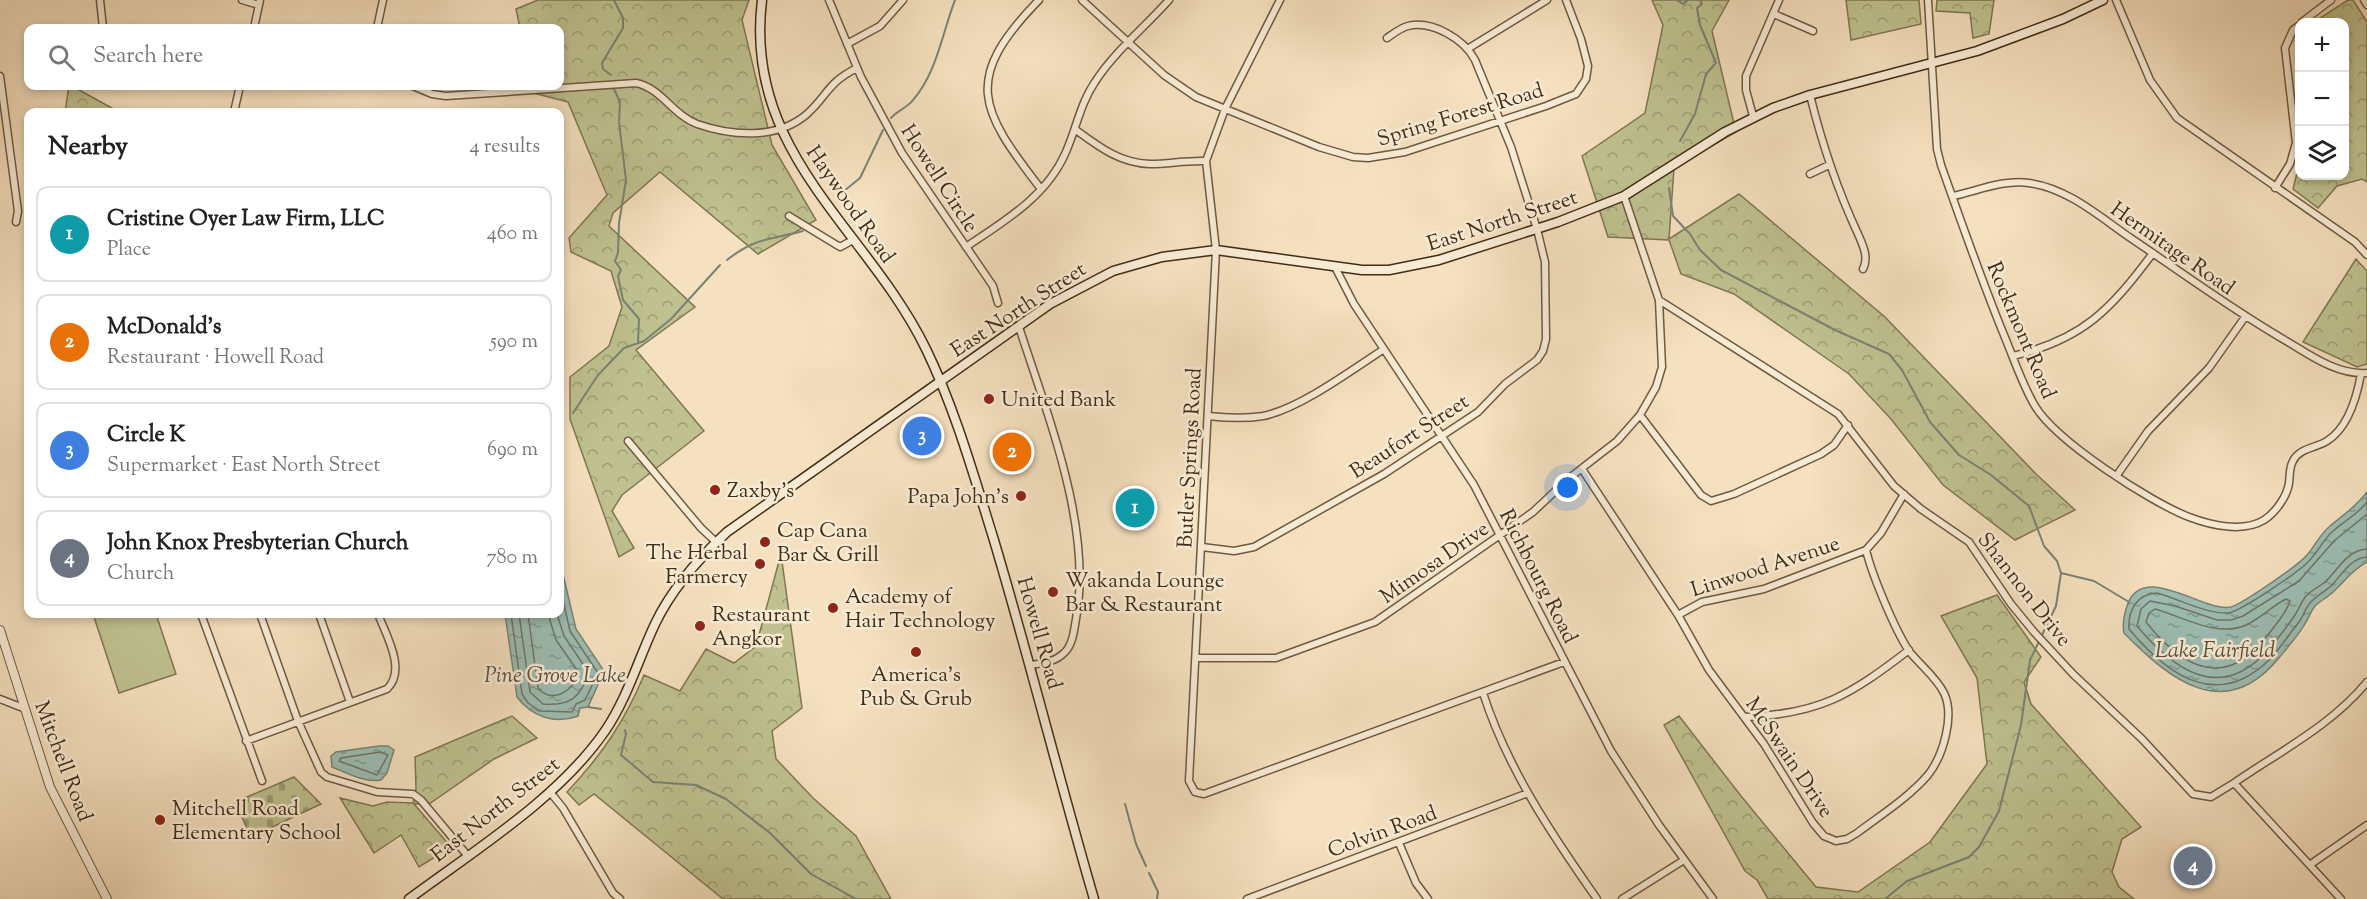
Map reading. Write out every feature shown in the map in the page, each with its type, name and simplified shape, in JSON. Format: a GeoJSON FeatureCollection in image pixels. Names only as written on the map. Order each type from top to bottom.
{"type":"FeatureCollection","features":[{"type":"Feature","properties":{"kind":"main road","name":"Haywood Road"},"geometry":{"type":"LineString","coordinates":[[762,0],[762,57],[769,91],[782,130],[804,174],[913,327],[940,381]]}},
{"type":"Feature","properties":{"kind":"main road","name":"East North Street"},"geometry":{"type":"LineString","coordinates":[[414,897],[570,775],[604,733],[618,710],[670,598],[692,566],[717,542],[746,518],[1068,293],[1113,272],[1162,257],[1216,250],[1362,270],[1412,267],[1537,229],[1624,196],[1753,116],[1810,95],[1931,64],[2018,37],[2103,0]]}},
{"type":"Feature","properties":{"kind":"main road","name":"Howell Road"},"geometry":{"type":"LineString","coordinates":[[940,381],[967,453],[1031,665],[1094,899]]}},
{"type":"Feature","properties":{"kind":"street"},"geometry":{"type":"LineString","coordinates":[[100,0],[103,24]]}},
{"type":"Feature","properties":{"kind":"street"},"geometry":{"type":"LineString","coordinates":[[242,0],[259,2],[255,24]]}},
{"type":"Feature","properties":{"kind":"street"},"geometry":{"type":"LineString","coordinates":[[378,24],[383,0]]}},
{"type":"Feature","properties":{"kind":"street","name":"Howell Circle"},"geometry":{"type":"LineString","coordinates":[[829,0],[857,68],[902,153],[993,286],[998,303]]}},
{"type":"Feature","properties":{"kind":"street"},"geometry":{"type":"LineString","coordinates":[[847,44],[880,26],[903,0]]}},
{"type":"Feature","properties":{"kind":"street"},"geometry":{"type":"LineString","coordinates":[[1039,0],[1018,23],[998,52],[988,75],[986,92],[993,117],[1041,189]]}},
{"type":"Feature","properties":{"kind":"street","name":"Spring Forest Road"},"geometry":{"type":"LineString","coordinates":[[1082,0],[1182,89],[1318,147],[1361,158],[1377,158],[1405,152],[1566,99],[1583,85],[1588,66],[1581,39],[1566,0]]}},
{"type":"Feature","properties":{"kind":"street"},"geometry":{"type":"LineString","coordinates":[[966,247],[1018,212],[1058,169],[1093,85],[1169,0]]}},
{"type":"Feature","properties":{"kind":"street","name":"Butler Springs Road"},"geometry":{"type":"LineString","coordinates":[[1280,0],[1225,109],[1206,161],[1216,250],[1189,781],[1195,792],[1204,794],[1564,662]]}},
{"type":"Feature","properties":{"kind":"street"},"geometry":{"type":"LineString","coordinates":[[1387,38],[1404,27],[1418,25],[1435,29],[1468,48],[1547,0]]}},
{"type":"Feature","properties":{"kind":"street"},"geometry":{"type":"LineString","coordinates":[[1753,116],[1746,90],[1746,76],[1779,0]]}},
{"type":"Feature","properties":{"kind":"street","name":"Rockmont Road"},"geometry":{"type":"LineString","coordinates":[[1928,0],[1937,149],[1973,261],[2027,392],[2044,419],[2077,447],[2117,475],[2189,517],[2237,527],[2257,524],[2270,516],[2284,498],[2294,459],[2302,452],[2328,441],[2341,427],[2364,374]]}},
{"type":"Feature","properties":{"kind":"street"},"geometry":{"type":"LineString","coordinates":[[2116,0],[2150,80],[2171,112],[2201,137],[2355,242],[2367,255]]}},
{"type":"Feature","properties":{"kind":"street"},"geometry":{"type":"LineString","coordinates":[[2308,18],[2331,0]]}},
{"type":"Feature","properties":{"kind":"street"},"geometry":{"type":"LineString","coordinates":[[2364,0],[2367,5]]}},
{"type":"Feature","properties":{"kind":"street"},"geometry":{"type":"LineString","coordinates":[[1774,14],[1813,31]]}},
{"type":"Feature","properties":{"kind":"street"},"geometry":{"type":"LineString","coordinates":[[2275,188],[2290,164],[2296,143],[2285,48],[2295,28]]}},
{"type":"Feature","properties":{"kind":"street","name":"Beaufort Street"},"geometry":{"type":"LineString","coordinates":[[1202,547],[1234,551],[1262,544],[1443,437],[1478,412],[1505,384],[1537,360],[1543,351],[1546,339],[1545,262],[1537,229],[1501,120],[1468,48]]}},
{"type":"Feature","properties":{"kind":"street"},"geometry":{"type":"LineString","coordinates":[[564,88],[636,83],[651,88],[696,123],[746,134],[782,130],[806,115],[836,80],[857,68]]}},
{"type":"Feature","properties":{"kind":"street"},"geometry":{"type":"LineString","coordinates":[[0,76],[18,211],[16,222]]}},
{"type":"Feature","properties":{"kind":"street"},"geometry":{"type":"LineString","coordinates":[[235,108],[239,90]]}},
{"type":"Feature","properties":{"kind":"street"},"geometry":{"type":"LineString","coordinates":[[422,90],[446,96],[534,90]]}},
{"type":"Feature","properties":{"kind":"street"},"geometry":{"type":"LineString","coordinates":[[1810,95],[1829,165],[1841,199],[1863,247],[1866,261],[1863,269]]}},
{"type":"Feature","properties":{"kind":"street"},"geometry":{"type":"LineString","coordinates":[[1076,130],[1111,154],[1131,162],[1152,164],[1206,161]]}},
{"type":"Feature","properties":{"kind":"street"},"geometry":{"type":"LineString","coordinates":[[0,141],[8,140]]}},
{"type":"Feature","properties":{"kind":"street"},"geometry":{"type":"LineString","coordinates":[[1810,174],[1829,165]]}},
{"type":"Feature","properties":{"kind":"street","name":"Hermitage Road"},"geometry":{"type":"LineString","coordinates":[[1953,196],[2012,183],[2044,186],[2080,204],[2245,317],[2316,359],[2347,372],[2364,374]]}},
{"type":"Feature","properties":{"kind":"street"},"geometry":{"type":"LineString","coordinates":[[1624,196],[1659,300]]}},
{"type":"Feature","properties":{"kind":"street"},"geometry":{"type":"LineString","coordinates":[[789,216],[840,247],[853,240]]}},
{"type":"Feature","properties":{"kind":"street"},"geometry":{"type":"LineString","coordinates":[[2013,356],[2058,341],[2095,320],[2122,296],[2153,253]]}},
{"type":"Feature","properties":{"kind":"street","name":"Richbourg Road"},"geometry":{"type":"LineString","coordinates":[[1335,267],[1354,304],[1474,484],[1611,751],[1713,899]]}},
{"type":"Feature","properties":{"kind":"street","name":"Mimosa Drive"},"geometry":{"type":"LineString","coordinates":[[1196,658],[1276,658],[1359,628],[1389,613],[1533,512],[1617,441],[1640,415],[1656,387],[1662,367],[1659,300]]}},
{"type":"Feature","properties":{"kind":"street","name":"Shannon Drive"},"geometry":{"type":"LineString","coordinates":[[1659,300],[1828,407],[1848,425],[1890,480],[1904,494],[1969,542],[2011,604],[2034,632],[2073,674],[2142,739],[2193,794],[2211,796],[2234,783],[2319,726],[2352,699],[2367,682]]}},
{"type":"Feature","properties":{"kind":"street"},"geometry":{"type":"LineString","coordinates":[[2117,475],[2148,431],[2209,368],[2245,317]]}},
{"type":"Feature","properties":{"kind":"street"},"geometry":{"type":"LineString","coordinates":[[1019,327],[1067,487],[1081,560],[1078,610],[1068,649],[1049,662],[1031,665]]}},
{"type":"Feature","properties":{"kind":"street"},"geometry":{"type":"LineString","coordinates":[[1208,416],[1234,418],[1274,413],[1299,402],[1384,349]]}},
{"type":"Feature","properties":{"kind":"street"},"geometry":{"type":"LineString","coordinates":[[1640,415],[1701,495],[1711,501],[1734,494],[1821,454],[1834,445],[1848,425]]}},
{"type":"Feature","properties":{"kind":"street"},"geometry":{"type":"LineString","coordinates":[[628,441],[701,528],[717,542]]}},
{"type":"Feature","properties":{"kind":"street","name":"McSwain Drive"},"geometry":{"type":"LineString","coordinates":[[1582,469],[1678,615],[1710,670],[1745,717],[1817,829],[1831,840],[1847,839],[1908,794],[1929,774],[1939,756],[1947,724],[1947,700],[1941,687],[1909,650],[1871,569],[1866,550]]}},
{"type":"Feature","properties":{"kind":"street","name":"Linwood Avenue"},"geometry":{"type":"LineString","coordinates":[[1678,615],[1702,602],[1764,589],[1866,550],[1881,533],[1904,494]]}},
{"type":"Feature","properties":{"kind":"street"},"geometry":{"type":"LineString","coordinates":[[202,618],[262,781]]}},
{"type":"Feature","properties":{"kind":"street"},"geometry":{"type":"LineString","coordinates":[[261,618],[298,721],[318,767],[327,777],[377,792],[413,794],[467,855]]}},
{"type":"Feature","properties":{"kind":"street"},"geometry":{"type":"LineString","coordinates":[[320,618],[350,702]]}},
{"type":"Feature","properties":{"kind":"street"},"geometry":{"type":"LineString","coordinates":[[246,741],[387,689],[394,683],[396,674],[392,654],[379,618]]}},
{"type":"Feature","properties":{"kind":"street","name":"Mitchell Road"},"geometry":{"type":"LineString","coordinates":[[0,630],[50,787],[107,899]]}},
{"type":"Feature","properties":{"kind":"street"},"geometry":{"type":"LineString","coordinates":[[1745,717],[1799,711],[1829,703],[1878,674],[1909,650]]}},
{"type":"Feature","properties":{"kind":"street"},"geometry":{"type":"LineString","coordinates":[[1483,693],[1500,741],[1528,794],[1597,899]]}},
{"type":"Feature","properties":{"kind":"street"},"geometry":{"type":"LineString","coordinates":[[0,699],[23,708]]}},
{"type":"Feature","properties":{"kind":"street"},"geometry":{"type":"LineString","coordinates":[[2234,783],[2341,899]]}},
{"type":"Feature","properties":{"kind":"street"},"geometry":{"type":"LineString","coordinates":[[550,792],[563,808],[615,898]]}},
{"type":"Feature","properties":{"kind":"street","name":"Colvin Road"},"geometry":{"type":"LineString","coordinates":[[1247,899],[1528,794]]}},
{"type":"Feature","properties":{"kind":"street"},"geometry":{"type":"LineString","coordinates":[[2311,864],[2367,825]]}},
{"type":"Feature","properties":{"kind":"street"},"geometry":{"type":"LineString","coordinates":[[1398,843],[1416,883],[1428,899]]}},
{"type":"Feature","properties":{"kind":"street"},"geometry":{"type":"LineString","coordinates":[[1622,899],[1684,860]]}},
{"type":"Feature","properties":{"kind":"green space"},"geometry":{"type":"Polygon","coordinates":[[[538,0],[749,0],[742,20],[772,145],[816,220],[758,254],[660,172],[613,213],[609,226],[695,307],[636,350],[704,431],[622,495],[612,511],[634,548],[619,557],[570,419],[570,377],[609,346],[622,307],[611,271],[571,252],[569,238],[607,195],[568,102],[533,93],[532,90],[564,90],[564,24],[519,24],[516,9],[538,0]]]}},
{"type":"Feature","properties":{"kind":"green space"},"geometry":{"type":"Polygon","coordinates":[[[1652,0],[1729,0],[1712,31],[1736,132],[1674,168],[1669,239],[1739,194],[1885,317],[2036,474],[2075,510],[2015,540],[1943,485],[1891,419],[1849,374],[1734,294],[1681,274],[1669,240],[1608,237],[1582,156],[1645,113],[1663,25],[1652,0]]]}},
{"type":"Feature","properties":{"kind":"green space"},"geometry":{"type":"Polygon","coordinates":[[[1846,0],[1919,0],[1921,24],[1851,40],[1846,0]]]}},
{"type":"Feature","properties":{"kind":"green space"},"geometry":{"type":"Polygon","coordinates":[[[1937,0],[1994,0],[1989,34],[1973,38],[1970,13],[1936,11],[1937,0]]]}},
{"type":"Feature","properties":{"kind":"green space"},"geometry":{"type":"Polygon","coordinates":[[[2348,0],[2353,0],[2367,22],[2367,182],[2362,179],[2337,186],[2318,208],[2293,189],[2295,180],[2349,180],[2349,18],[2320,18],[2348,0]]]}},
{"type":"Feature","properties":{"kind":"green space"},"geometry":{"type":"Polygon","coordinates":[[[68,90],[79,90],[112,108],[66,108],[68,90]]]}},
{"type":"Feature","properties":{"kind":"green space"},"geometry":{"type":"Polygon","coordinates":[[[2356,259],[2367,271],[2367,364],[2357,367],[2303,342],[2356,259]]]}},
{"type":"Feature","properties":{"kind":"green space"},"geometry":{"type":"Polygon","coordinates":[[[781,554],[802,708],[772,731],[776,759],[813,798],[856,836],[891,899],[723,899],[594,794],[579,805],[567,792],[591,765],[611,737],[629,708],[644,675],[680,691],[706,649],[734,663],[756,646],[781,554]]]}},
{"type":"Feature","properties":{"kind":"green space"},"geometry":{"type":"Polygon","coordinates":[[[1997,595],[2041,657],[2024,682],[2031,704],[2141,827],[2122,839],[2112,872],[2119,887],[2134,899],[1768,899],[1757,880],[1745,871],[1664,725],[1679,716],[1816,887],[1858,892],[1930,842],[1987,764],[1977,678],[1941,616],[1997,595]]]}},
{"type":"Feature","properties":{"kind":"green space"},"geometry":{"type":"Polygon","coordinates":[[[94,618],[157,618],[176,674],[119,693],[94,618]]]}},
{"type":"Feature","properties":{"kind":"green space"},"geometry":{"type":"Polygon","coordinates":[[[512,716],[537,738],[494,759],[429,804],[414,804],[451,847],[419,867],[401,835],[374,853],[340,798],[373,806],[387,802],[413,803],[416,789],[415,757],[512,716]]]}},
{"type":"Feature","properties":{"kind":"green space"},"geometry":{"type":"Polygon","coordinates":[[[294,777],[321,804],[251,837],[235,802],[294,777]]]}},
{"type":"Feature","properties":{"kind":"water","name":"Lake Fairfield"},"geometry":{"type":"Polygon","coordinates":[[[2367,492],[2367,562],[2315,606],[2293,641],[2258,678],[2237,689],[2217,691],[2198,688],[2178,679],[2159,666],[2124,633],[2127,606],[2135,593],[2146,588],[2159,588],[2219,607],[2231,607],[2246,599],[2302,560],[2326,529],[2367,492]]]}},
{"type":"Feature","properties":{"kind":"water","name":"Pine Grove Lake"},"geometry":{"type":"Polygon","coordinates":[[[564,579],[576,629],[604,671],[588,707],[580,708],[578,716],[569,719],[552,719],[536,714],[517,697],[506,618],[564,618],[564,579]]]}},
{"type":"Feature","properties":{"kind":"water"},"geometry":{"type":"Polygon","coordinates":[[[388,746],[394,750],[387,773],[381,780],[362,779],[332,767],[331,756],[336,752],[388,746]]]}},
{"type":"Feature","properties":{"kind":"waterway"},"geometry":{"type":"LineString","coordinates":[[611,75],[603,69],[602,63],[623,28],[623,18],[614,0]]}},
{"type":"Feature","properties":{"kind":"waterway"},"geometry":{"type":"LineString","coordinates":[[891,118],[911,103],[928,77],[955,0]]}},
{"type":"Feature","properties":{"kind":"waterway"},"geometry":{"type":"LineString","coordinates":[[1677,0],[1683,4],[1688,0]]}},
{"type":"Feature","properties":{"kind":"waterway"},"geometry":{"type":"LineString","coordinates":[[1680,141],[1695,114],[1706,74],[1716,63],[1700,25],[1697,8],[1702,4],[1700,0]]}},
{"type":"Feature","properties":{"kind":"waterway"},"geometry":{"type":"LineString","coordinates":[[613,87],[620,102],[619,122],[626,180],[619,223],[618,253],[615,261],[621,270],[618,276],[623,300],[639,319],[638,343]]}},
{"type":"Feature","properties":{"kind":"waterway"},"geometry":{"type":"LineString","coordinates":[[844,191],[860,178],[883,130]]}},
{"type":"Feature","properties":{"kind":"waterway"},"geometry":{"type":"LineString","coordinates":[[1669,188],[1673,216],[1690,234],[1700,250],[1721,270],[1835,330],[1889,354],[1902,370],[1930,422],[1959,455],[1991,475],[2029,506],[2044,546],[2057,561],[2061,573],[2056,606],[2030,660],[2021,725],[1999,811],[1979,847],[1969,857],[1907,881],[1885,899]]}},
{"type":"Feature","properties":{"kind":"waterway"},"geometry":{"type":"LineString","coordinates":[[727,260],[755,243],[803,231]]}},
{"type":"Feature","properties":{"kind":"waterway"},"geometry":{"type":"LineString","coordinates":[[573,413],[598,375],[624,348],[644,341],[671,319],[720,265]]}},
{"type":"Feature","properties":{"kind":"waterway"},"geometry":{"type":"LineString","coordinates":[[2061,573],[2094,581],[2129,602]]}},
{"type":"Feature","properties":{"kind":"waterway"},"geometry":{"type":"LineString","coordinates":[[588,707],[601,709]]}},
{"type":"Feature","properties":{"kind":"waterway"},"geometry":{"type":"LineString","coordinates":[[625,730],[621,755],[653,782],[696,785],[726,799],[770,833],[811,874],[856,899]]}},
{"type":"Feature","properties":{"kind":"waterway"},"geometry":{"type":"LineString","coordinates":[[1125,804],[1136,844],[1146,866]]}},
{"type":"Feature","properties":{"kind":"waterway"},"geometry":{"type":"LineString","coordinates":[[1149,873],[1158,892],[1157,899]]}},
{"type":"Feature","properties":{"kind":"place","name":"United Bank"},"geometry":{"type":"Point","coordinates":[989,399]}},
{"type":"Feature","properties":{"kind":"place","name":"Circle K"},"geometry":{"type":"Point","coordinates":[922,436]}},
{"type":"Feature","properties":{"kind":"place","name":"McDonald's"},"geometry":{"type":"Point","coordinates":[1012,452]}},
{"type":"Feature","properties":{"kind":"place","name":"Zaxby's"},"geometry":{"type":"Point","coordinates":[715,490]}},
{"type":"Feature","properties":{"kind":"place","name":"Papa John's"},"geometry":{"type":"Point","coordinates":[1021,496]}},
{"type":"Feature","properties":{"kind":"place","name":"Cristine Oyer Law Firm, LLC"},"geometry":{"type":"Point","coordinates":[1135,508]}},
{"type":"Feature","properties":{"kind":"place","name":"Cap Cana Bar & Grill"},"geometry":{"type":"Point","coordinates":[765,542]}},
{"type":"Feature","properties":{"kind":"place","name":"The Herbal Farmercy"},"geometry":{"type":"Point","coordinates":[760,564]}},
{"type":"Feature","properties":{"kind":"place","name":"Wakanda Lounge Bar & Restaurant"},"geometry":{"type":"Point","coordinates":[1053,592]}},
{"type":"Feature","properties":{"kind":"place","name":"Academy of Hair Technology"},"geometry":{"type":"Point","coordinates":[833,608]}},
{"type":"Feature","properties":{"kind":"place","name":"Restaurant Angkor"},"geometry":{"type":"Point","coordinates":[700,626]}},
{"type":"Feature","properties":{"kind":"place","name":"America's Pub & Grub"},"geometry":{"type":"Point","coordinates":[916,652]}},
{"type":"Feature","properties":{"kind":"place","name":"Mitchell Road Elementary School"},"geometry":{"type":"Point","coordinates":[160,820]}},
{"type":"Feature","properties":{"kind":"place","name":"John Knox Presbyterian Church"},"geometry":{"type":"Point","coordinates":[2193,866]}}]}
